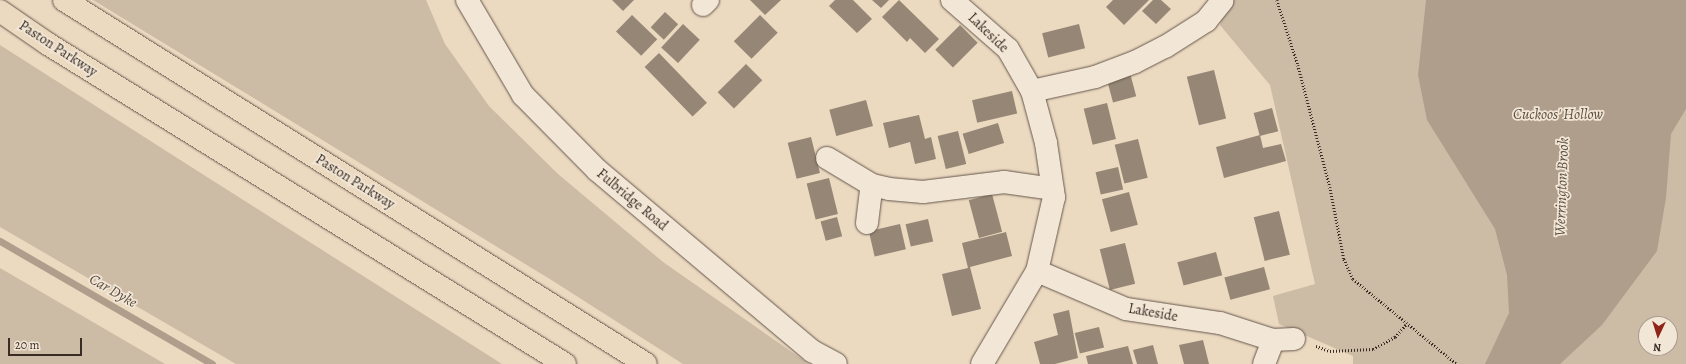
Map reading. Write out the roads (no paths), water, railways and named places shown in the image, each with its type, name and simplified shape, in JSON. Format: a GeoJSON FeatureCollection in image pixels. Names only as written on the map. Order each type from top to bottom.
{"type":"FeatureCollection","features":[{"type":"Feature","properties":{"kind":"highway","name":"Paston Parkway"},"geometry":{"type":"LineString","coordinates":[[64,0],[646,364]]}},
{"type":"Feature","properties":{"kind":"highway","name":"Paston Parkway"},"geometry":{"type":"LineString","coordinates":[[0,11],[48,44],[565,364]]}},
{"type":"Feature","properties":{"kind":"street","name":"Fulbridge Road"},"geometry":{"type":"LineString","coordinates":[[467,0],[523,95],[597,170],[812,351],[836,364]]}},
{"type":"Feature","properties":{"kind":"street","name":"Lakeside"},"geometry":{"type":"LineString","coordinates":[[952,0],[1008,49],[1032,91],[1046,143],[1054,197],[1037,271],[982,364]]}},
{"type":"Feature","properties":{"kind":"street"},"geometry":{"type":"LineString","coordinates":[[1032,91],[1095,77],[1135,62],[1165,47],[1206,21],[1222,1]]}},
{"type":"Feature","properties":{"kind":"street"},"geometry":{"type":"LineString","coordinates":[[827,158],[872,185],[923,192],[1004,182],[1053,189]]}},
{"type":"Feature","properties":{"kind":"street"},"geometry":{"type":"LineString","coordinates":[[866,223],[872,185]]}},
{"type":"Feature","properties":{"kind":"street","name":"Lakeside"},"geometry":{"type":"LineString","coordinates":[[1037,271],[1126,309],[1220,323],[1273,340],[1294,340]]}},
{"type":"Feature","properties":{"kind":"street"},"geometry":{"type":"LineString","coordinates":[[1264,364],[1273,340]]}},
{"type":"Feature","properties":{"kind":"water","name":"Cuckoos' Hollow"},"geometry":{"type":"Polygon","coordinates":[[[1426,0],[1686,0],[1686,109],[1671,134],[1666,198],[1657,251],[1602,325],[1560,364],[1485,364],[1509,313],[1507,275],[1495,229],[1427,120],[1418,75],[1426,0]]]}},
{"type":"Feature","properties":{"kind":"waterway","name":"Car Dyke"},"geometry":{"type":"LineString","coordinates":[[0,241],[212,364]]}},
{"type":"Feature","properties":{"kind":"water label","name":"Werrington Brook"},"geometry":{"type":"Point","coordinates":[1562,187]}}]}
